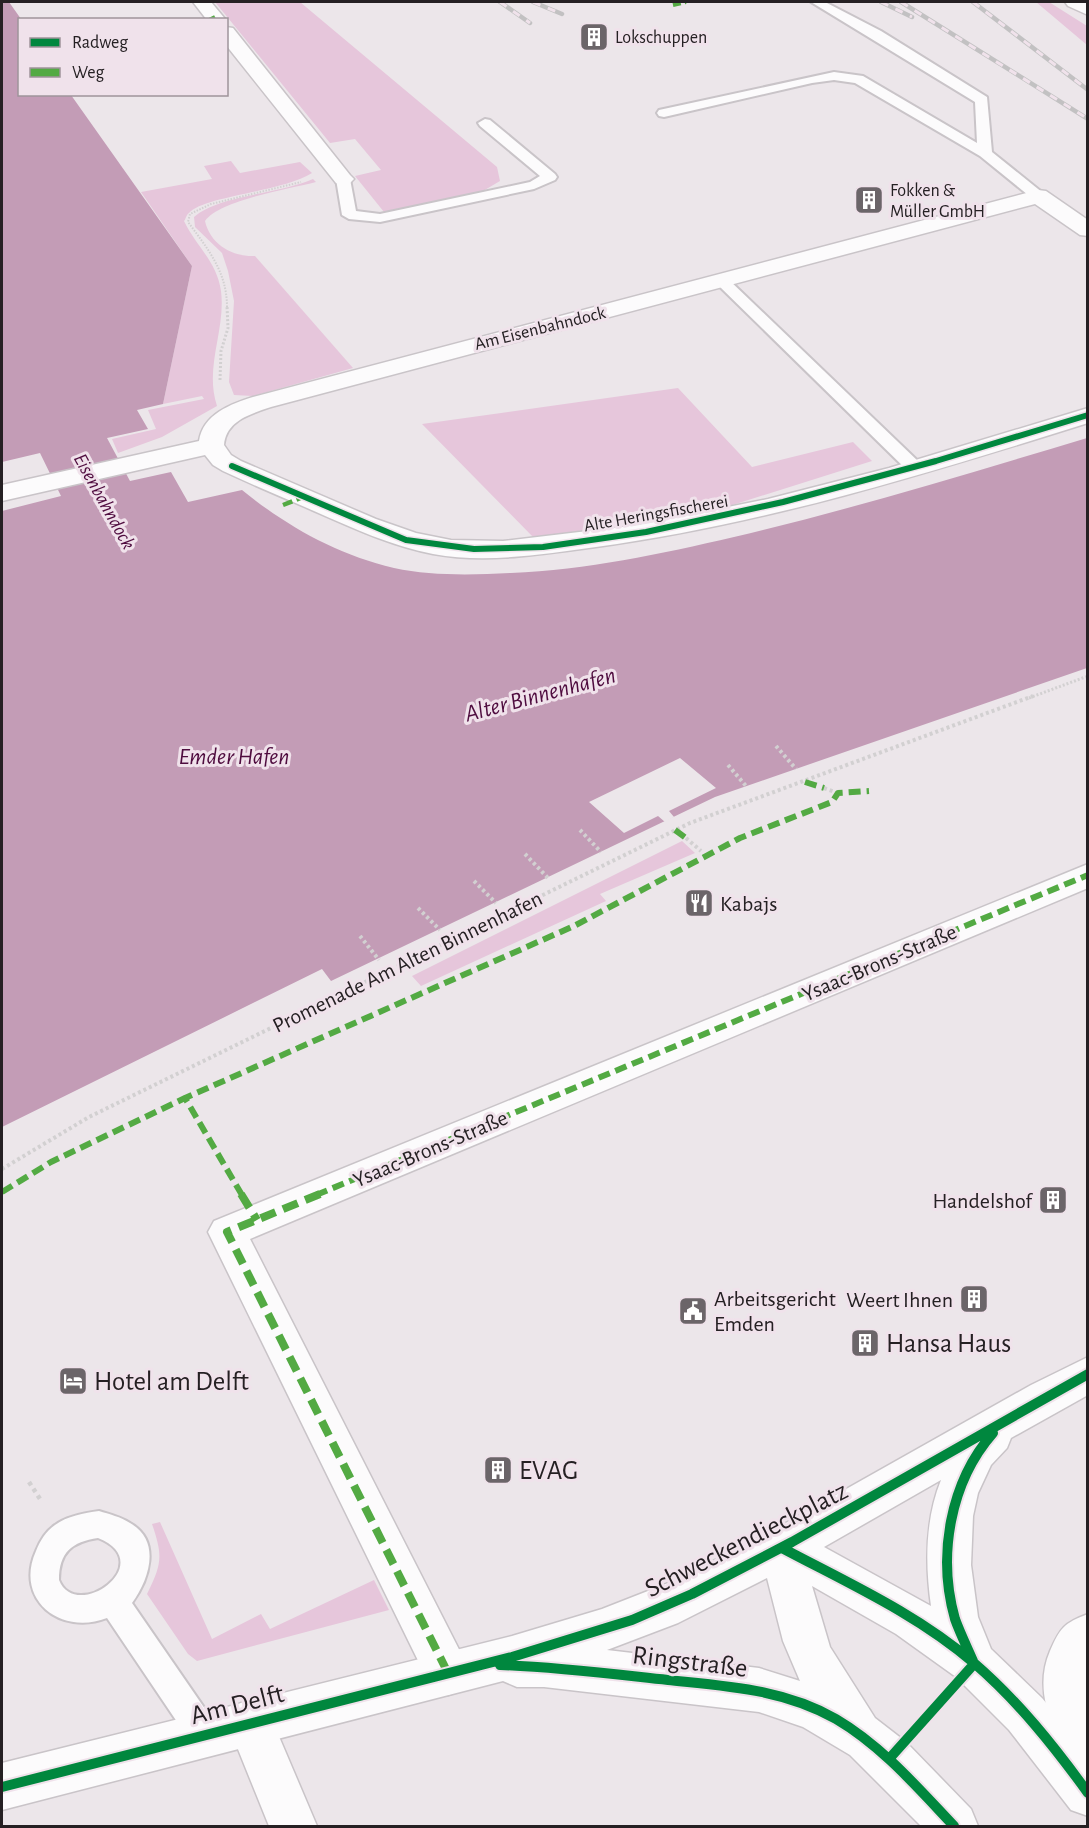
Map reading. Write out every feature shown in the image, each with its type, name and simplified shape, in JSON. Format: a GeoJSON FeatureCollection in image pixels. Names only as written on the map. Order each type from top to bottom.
{"type":"FeatureCollection","features":[{"type":"Feature","properties":{"kind":"street"},"geometry":{"type":"LineString","coordinates":[[202,2],[215,18]]}},
{"type":"Feature","properties":{"kind":"street"},"geometry":{"type":"LineString","coordinates":[[1074,2],[1088,10]]}},
{"type":"Feature","properties":{"kind":"street"},"geometry":{"type":"LineString","coordinates":[[228,35],[337,172]]}},
{"type":"Feature","properties":{"kind":"street"},"geometry":{"type":"LineString","coordinates":[[1038,196],[1088,230]]}},
{"type":"Feature","properties":{"kind":"street","name":"Am Eisenbahndock"},"geometry":{"type":"LineString","coordinates":[[211,446],[211,438],[216,427],[242,408],[404,361],[723,282],[1038,196]]}},
{"type":"Feature","properties":{"kind":"street","name":"Alte Heringsfischerei"},"geometry":{"type":"LineString","coordinates":[[211,446],[222,460],[231,466],[378,530],[436,546],[477,550],[527,548],[619,537],[734,514],[915,468],[1088,415]]}},
{"type":"Feature","properties":{"kind":"street"},"geometry":{"type":"LineString","coordinates":[[2,494],[211,446]]}},
{"type":"Feature","properties":{"kind":"street","name":"Ysaac-Brons-Straße"},"geometry":{"type":"LineString","coordinates":[[465,1669],[227,1232],[1088,875]]}},
{"type":"Feature","properties":{"kind":"street"},"geometry":{"type":"LineString","coordinates":[[975,1664],[954,1612],[950,1586],[951,1531],[958,1491],[973,1457],[987,1438],[1013,1415],[1088,1374]]}},
{"type":"Feature","properties":{"kind":"street","name":"Schweckendieckplatz"},"geometry":{"type":"LineString","coordinates":[[465,1669],[571,1641],[633,1620],[692,1594],[893,1488],[1013,1415]]}},
{"type":"Feature","properties":{"kind":"street"},"geometry":{"type":"LineString","coordinates":[[782,1548],[914,1620],[975,1664],[1032,1721],[1088,1793]]}},
{"type":"Feature","properties":{"kind":"street","name":"Ringstraße"},"geometry":{"type":"LineString","coordinates":[[782,1548],[798,1624],[805,1646],[825,1687],[878,1749],[954,1827]]}},
{"type":"Feature","properties":{"kind":"street"},"geometry":{"type":"LineString","coordinates":[[1088,1635],[1074,1648],[1065,1665],[1063,1681],[1070,1708],[1088,1754]]}},
{"type":"Feature","properties":{"kind":"street","name":"Ringstraße"},"geometry":{"type":"LineString","coordinates":[[465,1669],[544,1665],[759,1690],[815,1708],[878,1749]]}},
{"type":"Feature","properties":{"kind":"street","name":"Am Delft"},"geometry":{"type":"LineString","coordinates":[[2,1787],[203,1733],[465,1669]]}},
{"type":"Feature","properties":{"kind":"street"},"geometry":{"type":"LineString","coordinates":[[250,1722],[293,1827]]}},
{"type":"Feature","properties":{"kind":"lane"},"geometry":{"type":"LineString","coordinates":[[817,2],[876,34],[982,100],[985,153]]}},
{"type":"Feature","properties":{"kind":"lane"},"geometry":{"type":"LineString","coordinates":[[664,113],[834,76],[858,79],[985,153],[1038,196]]}},
{"type":"Feature","properties":{"kind":"lane"},"geometry":{"type":"LineString","coordinates":[[337,172],[348,215],[380,219],[534,185],[550,177],[485,123]]}},
{"type":"Feature","properties":{"kind":"lane"},"geometry":{"type":"LineString","coordinates":[[723,282],[915,468]]}},
{"type":"Feature","properties":{"kind":"lane"},"geometry":{"type":"LineString","coordinates":[[113,1601],[203,1733]]}},
{"type":"Feature","properties":{"kind":"path"},"geometry":{"type":"LineString","coordinates":[[242,408],[219,391],[221,351],[228,328],[227,289],[216,260],[188,222],[190,214],[211,204],[337,172]]}},
{"type":"Feature","properties":{"kind":"path"},"geometry":{"type":"LineString","coordinates":[[776,746],[796,769]]}},
{"type":"Feature","properties":{"kind":"path"},"geometry":{"type":"LineString","coordinates":[[728,765],[746,786]]}},
{"type":"Feature","properties":{"kind":"path"},"geometry":{"type":"LineString","coordinates":[[824,788],[838,793]]}},
{"type":"Feature","properties":{"kind":"path"},"geometry":{"type":"LineString","coordinates":[[580,830],[601,852]]}},
{"type":"Feature","properties":{"kind":"path"},"geometry":{"type":"LineString","coordinates":[[686,838],[701,851]]}},
{"type":"Feature","properties":{"kind":"path"},"geometry":{"type":"LineString","coordinates":[[525,854],[548,878]]}},
{"type":"Feature","properties":{"kind":"path"},"geometry":{"type":"LineString","coordinates":[[474,881],[496,903]]}},
{"type":"Feature","properties":{"kind":"path"},"geometry":{"type":"LineString","coordinates":[[418,908],[440,930]]}},
{"type":"Feature","properties":{"kind":"path"},"geometry":{"type":"LineString","coordinates":[[360,936],[379,960]]}},
{"type":"Feature","properties":{"kind":"path"},"geometry":{"type":"LineString","coordinates":[[878,1749],[975,1664]]}},
{"type":"Feature","properties":{"kind":"shaded area"},"geometry":{"type":"Polygon","coordinates":[[[215,2],[300,2],[497,167],[500,181],[478,194],[384,212],[355,176],[381,170],[355,139],[330,143],[215,2]]]}},
{"type":"Feature","properties":{"kind":"shaded area"},"geometry":{"type":"Polygon","coordinates":[[[1036,2],[1049,2],[1087,26],[1087,45],[1036,2]]]}},
{"type":"Feature","properties":{"kind":"shaded area"},"geometry":{"type":"Polygon","coordinates":[[[231,161],[240,173],[300,162],[312,173],[282,185],[210,202],[197,207],[187,215],[184,221],[211,263],[221,291],[221,320],[213,377],[217,406],[162,437],[118,453],[112,439],[156,429],[148,410],[204,399],[202,396],[163,404],[192,266],[141,192],[212,179],[204,166],[231,161]]]}},
{"type":"Feature","properties":{"kind":"shaded area"},"geometry":{"type":"Polygon","coordinates":[[[313,179],[316,182],[240,201],[225,207],[205,221],[212,236],[223,248],[246,256],[255,256],[353,368],[253,396],[234,395],[229,382],[234,301],[228,271],[222,253],[195,227],[194,217],[218,204],[313,179]]]}},
{"type":"Feature","properties":{"kind":"shaded area"},"geometry":{"type":"Polygon","coordinates":[[[678,388],[752,467],[853,442],[872,461],[723,508],[534,538],[422,424],[678,388]]]}},
{"type":"Feature","properties":{"kind":"shaded area"},"geometry":{"type":"Polygon","coordinates":[[[682,841],[695,853],[600,894],[606,901],[421,986],[412,976],[682,841]]]}},
{"type":"Feature","properties":{"kind":"shaded area"},"geometry":{"type":"Polygon","coordinates":[[[160,1522],[212,1639],[261,1614],[270,1629],[374,1580],[389,1610],[197,1661],[188,1654],[147,1594],[156,1575],[159,1560],[158,1544],[152,1524],[160,1522]]]}},
{"type":"Feature","properties":{"kind":"water","name":"Emder Hafen"},"geometry":{"type":"Polygon","coordinates":[[[2,2],[9,2],[20,18],[18,18],[18,96],[72,96],[192,266],[163,404],[137,410],[148,429],[107,438],[130,481],[171,472],[188,502],[242,490],[277,516],[314,538],[352,555],[394,568],[437,574],[496,574],[595,565],[734,537],[867,503],[1087,438],[1087,668],[715,797],[331,981],[322,969],[2,1127],[2,511],[61,496],[40,453],[2,462],[2,2]]]}},
{"type":"Feature","properties":{"kind":"pier"},"geometry":{"type":"Polygon","coordinates":[[[680,758],[716,788],[669,811],[674,817],[665,822],[658,816],[624,833],[589,802],[680,758]]]}},
{"type":"Feature","properties":{"kind":"railway"},"geometry":{"type":"LineString","coordinates":[[500,2],[530,23]]}},
{"type":"Feature","properties":{"kind":"railway"},"geometry":{"type":"LineString","coordinates":[[533,2],[562,14]]}},
{"type":"Feature","properties":{"kind":"railway"},"geometry":{"type":"LineString","coordinates":[[881,2],[912,17]]}},
{"type":"Feature","properties":{"kind":"railway"},"geometry":{"type":"LineString","coordinates":[[901,2],[1088,119]]}},
{"type":"Feature","properties":{"kind":"railway"},"geometry":{"type":"LineString","coordinates":[[973,2],[1088,90]]}},
{"type":"Feature","properties":{"kind":"marked path"},"geometry":{"type":"LineString","coordinates":[[673,5],[686,2]]}},
{"type":"Feature","properties":{"kind":"marked path"},"geometry":{"type":"LineString","coordinates":[[283,505],[303,497]]}},
{"type":"Feature","properties":{"kind":"marked path"},"geometry":{"type":"LineString","coordinates":[[805,782],[824,788]]}},
{"type":"Feature","properties":{"kind":"marked path"},"geometry":{"type":"LineString","coordinates":[[257,1220],[185,1098],[574,926],[740,838],[832,802],[838,793],[869,791]]}},
{"type":"Feature","properties":{"kind":"marked path"},"geometry":{"type":"LineString","coordinates":[[675,830],[686,838]]}},
{"type":"Feature","properties":{"kind":"marked path"},"geometry":{"type":"LineString","coordinates":[[448,1673],[227,1232],[1088,875]]}},
{"type":"Feature","properties":{"kind":"marked path"},"geometry":{"type":"LineString","coordinates":[[2,1192],[51,1162],[185,1098]]}},
{"type":"Feature","properties":{"kind":"cycle path"},"geometry":{"type":"LineString","coordinates":[[232,466],[406,540],[474,549],[543,547],[646,532],[783,502],[936,461],[1088,415]]}},
{"type":"Feature","properties":{"kind":"cycle path"},"geometry":{"type":"LineString","coordinates":[[2,1787],[512,1657],[632,1620],[692,1594],[792,1542],[1088,1374]]}},
{"type":"Feature","properties":{"kind":"cycle path"},"geometry":{"type":"LineString","coordinates":[[973,1661],[954,1613],[948,1567],[949,1542],[952,1517],[967,1470],[978,1450],[993,1433]]}},
{"type":"Feature","properties":{"kind":"cycle path"},"geometry":{"type":"LineString","coordinates":[[782,1548],[891,1606],[972,1661],[1026,1714],[1088,1793]]}},
{"type":"Feature","properties":{"kind":"cycle path"},"geometry":{"type":"LineString","coordinates":[[889,1759],[974,1664]]}},
{"type":"Feature","properties":{"kind":"cycle path"},"geometry":{"type":"LineString","coordinates":[[500,1665],[584,1670],[725,1686],[762,1691],[798,1702],[836,1720],[873,1746],[907,1776],[954,1826]]}},
{"type":"Feature","properties":{"kind":"place","name":"Lokschuppen"},"geometry":{"type":"Point","coordinates":[594,37]}},
{"type":"Feature","properties":{"kind":"place","name":"Fokken & Müller GmbH"},"geometry":{"type":"Point","coordinates":[869,200]}},
{"type":"Feature","properties":{"kind":"place","name":"Kabajs"},"geometry":{"type":"Point","coordinates":[699,903]}},
{"type":"Feature","properties":{"kind":"place","name":"Handelshof"},"geometry":{"type":"Point","coordinates":[1053,1200]}},
{"type":"Feature","properties":{"kind":"place","name":"Weert Ihnen"},"geometry":{"type":"Point","coordinates":[974,1299]}},
{"type":"Feature","properties":{"kind":"place","name":"Arbeitsgericht Emden"},"geometry":{"type":"Point","coordinates":[693,1311]}},
{"type":"Feature","properties":{"kind":"place","name":"Hansa Haus"},"geometry":{"type":"Point","coordinates":[865,1343]}},
{"type":"Feature","properties":{"kind":"place","name":"Hotel am Delft"},"geometry":{"type":"Point","coordinates":[73,1381]}},
{"type":"Feature","properties":{"kind":"place","name":"EVAG"},"geometry":{"type":"Point","coordinates":[498,1470]}},
{"type":"Feature","properties":{"kind":"water label","name":"Eisenbahndock"},"geometry":{"type":"Point","coordinates":[105,501]}},
{"type":"Feature","properties":{"kind":"water label","name":"Alter Binnenhafen"},"geometry":{"type":"Point","coordinates":[540,694]}}]}
